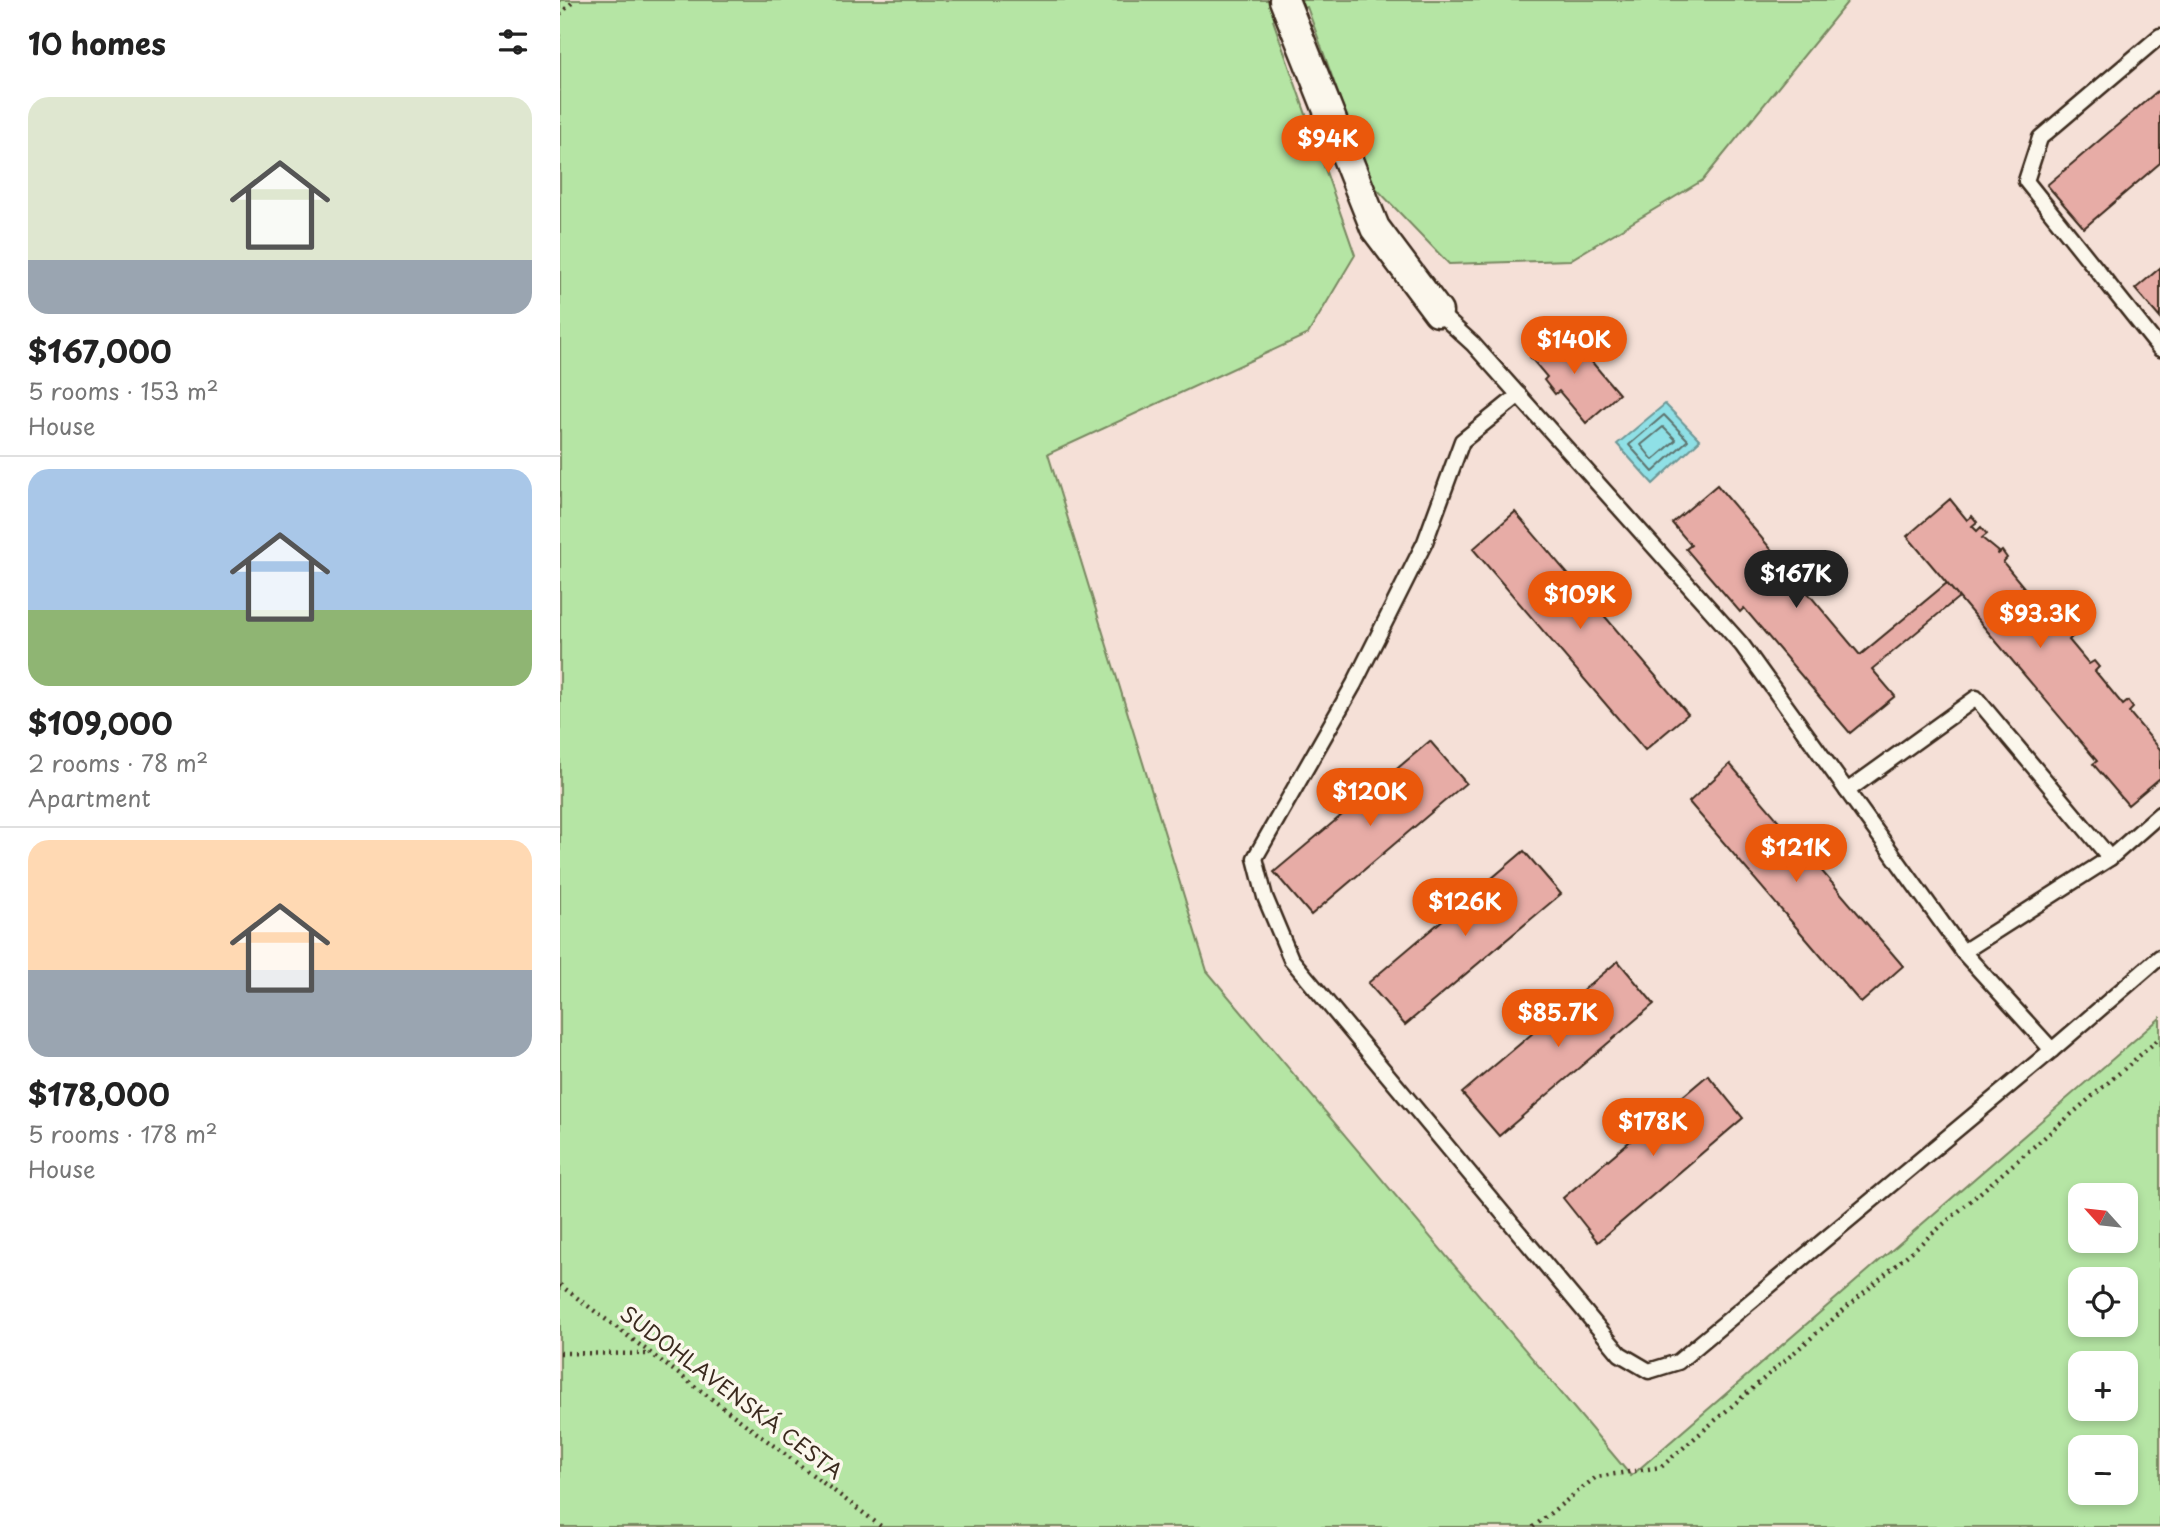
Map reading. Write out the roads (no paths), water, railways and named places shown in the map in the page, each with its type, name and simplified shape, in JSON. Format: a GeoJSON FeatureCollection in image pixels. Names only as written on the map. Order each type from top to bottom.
{"type":"FeatureCollection","features":[{"type":"Feature","properties":{"kind":"street"},"geometry":{"type":"LineString","coordinates":[[1284,0],[1375,228],[1438,312]]}},
{"type":"Feature","properties":{"kind":"lane"},"geometry":{"type":"LineString","coordinates":[[2160,36],[2040,138],[2026,181],[2160,349]]}},
{"type":"Feature","properties":{"kind":"lane"},"geometry":{"type":"LineString","coordinates":[[1438,312],[1473,344],[1742,645],[1963,952],[2052,1050]]}},
{"type":"Feature","properties":{"kind":"lane"},"geometry":{"type":"LineString","coordinates":[[1519,395],[1462,441],[1426,542],[1354,684],[1255,858],[1265,897],[1291,960],[1620,1354],[1649,1371],[1678,1362],[2160,957]]}},
{"type":"Feature","properties":{"kind":"lane"},"geometry":{"type":"LineString","coordinates":[[1847,791],[1976,698],[2110,858]]}},
{"type":"Feature","properties":{"kind":"lane"},"geometry":{"type":"LineString","coordinates":[[1963,952],[2110,858],[2160,814]]}},
{"type":"Feature","properties":{"kind":"water"},"geometry":{"type":"Polygon","coordinates":[[[1665,404],[1700,440],[1653,484],[1617,444],[1665,404]]]}}]}
